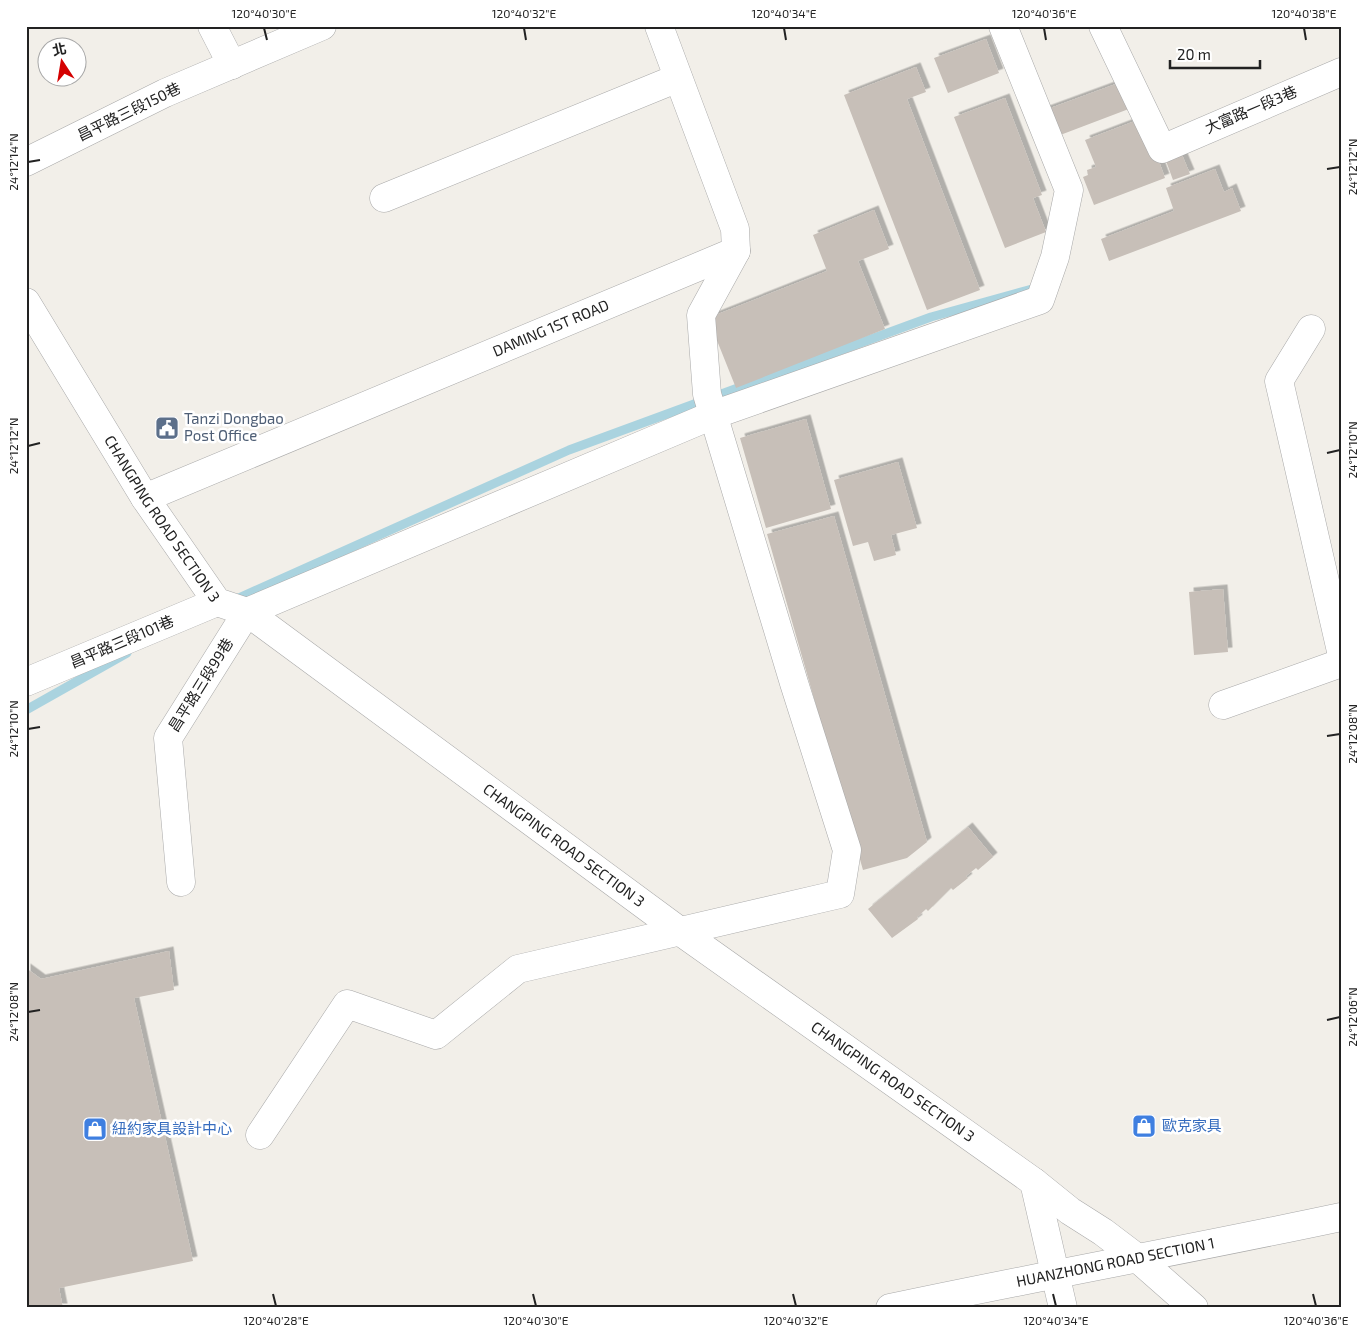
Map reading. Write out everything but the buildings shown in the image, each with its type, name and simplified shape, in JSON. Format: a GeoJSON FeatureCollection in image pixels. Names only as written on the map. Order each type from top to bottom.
{"type":"FeatureCollection","features":[{"type":"Feature","properties":{"kind":"street"},"geometry":{"type":"LineString","coordinates":[[212,26],[232,65]]}},
{"type":"Feature","properties":{"kind":"street","name":"昌平路三段150巷"},"geometry":{"type":"LineString","coordinates":[[26,162],[165,93],[322,26]]}},
{"type":"Feature","properties":{"kind":"street"},"geometry":{"type":"LineString","coordinates":[[260,1136],[347,1004],[436,1035],[518,970],[840,894],[847,850],[707,394],[701,315],[736,251],[735,229],[659,26]]}},
{"type":"Feature","properties":{"kind":"street"},"geometry":{"type":"LineString","coordinates":[[247,612],[713,416],[1040,300],[1055,257],[1068,190],[1003,26]]}},
{"type":"Feature","properties":{"kind":"street","name":"大富路一段3巷"},"geometry":{"type":"LineString","coordinates":[[1104,26],[1162,149],[1341,72]]}},
{"type":"Feature","properties":{"kind":"street"},"geometry":{"type":"LineString","coordinates":[[384,198],[678,78]]}},
{"type":"Feature","properties":{"kind":"street","name":"DAMING 1ST ROAD"},"geometry":{"type":"LineString","coordinates":[[145,498],[736,251]]}},
{"type":"Feature","properties":{"kind":"street","name":"CHANGPING ROAD SECTION 3"},"geometry":{"type":"LineString","coordinates":[[26,302],[145,498],[217,602],[247,612],[681,932],[1034,1182],[1070,1211],[1103,1232],[1136,1257],[1194,1308]]}},
{"type":"Feature","properties":{"kind":"street"},"geometry":{"type":"LineString","coordinates":[[1311,329],[1279,382],[1341,651]]}},
{"type":"Feature","properties":{"kind":"street","name":"昌平路三段101巷"},"geometry":{"type":"LineString","coordinates":[[26,682],[217,602]]}},
{"type":"Feature","properties":{"kind":"street","name":"昌平路三段99巷"},"geometry":{"type":"LineString","coordinates":[[181,882],[168,738],[247,612]]}},
{"type":"Feature","properties":{"kind":"street"},"geometry":{"type":"LineString","coordinates":[[1223,706],[1341,664]]}},
{"type":"Feature","properties":{"kind":"street"},"geometry":{"type":"LineString","coordinates":[[1034,1182],[1063,1308]]}},
{"type":"Feature","properties":{"kind":"street","name":"HUANZHONG ROAD SECTION 1"},"geometry":{"type":"LineString","coordinates":[[890,1308],[1136,1257],[1201,1247],[1341,1217]]}},
{"type":"Feature","properties":{"kind":"waterway"},"geometry":{"type":"LineString","coordinates":[[232,601],[569,450],[931,317],[1032,289]]}},
{"type":"Feature","properties":{"kind":"waterway"},"geometry":{"type":"LineString","coordinates":[[26,710],[127,653]]}},
{"type":"Feature","properties":{"kind":"place","name":"Tanzi Dongbao Post Office"},"geometry":{"type":"Point","coordinates":[167,428]}},
{"type":"Feature","properties":{"kind":"place","name":"歐克家具"},"geometry":{"type":"Point","coordinates":[1144,1126]}},
{"type":"Feature","properties":{"kind":"place","name":"紐約家具設計中心"},"geometry":{"type":"Point","coordinates":[95,1129]}}]}
